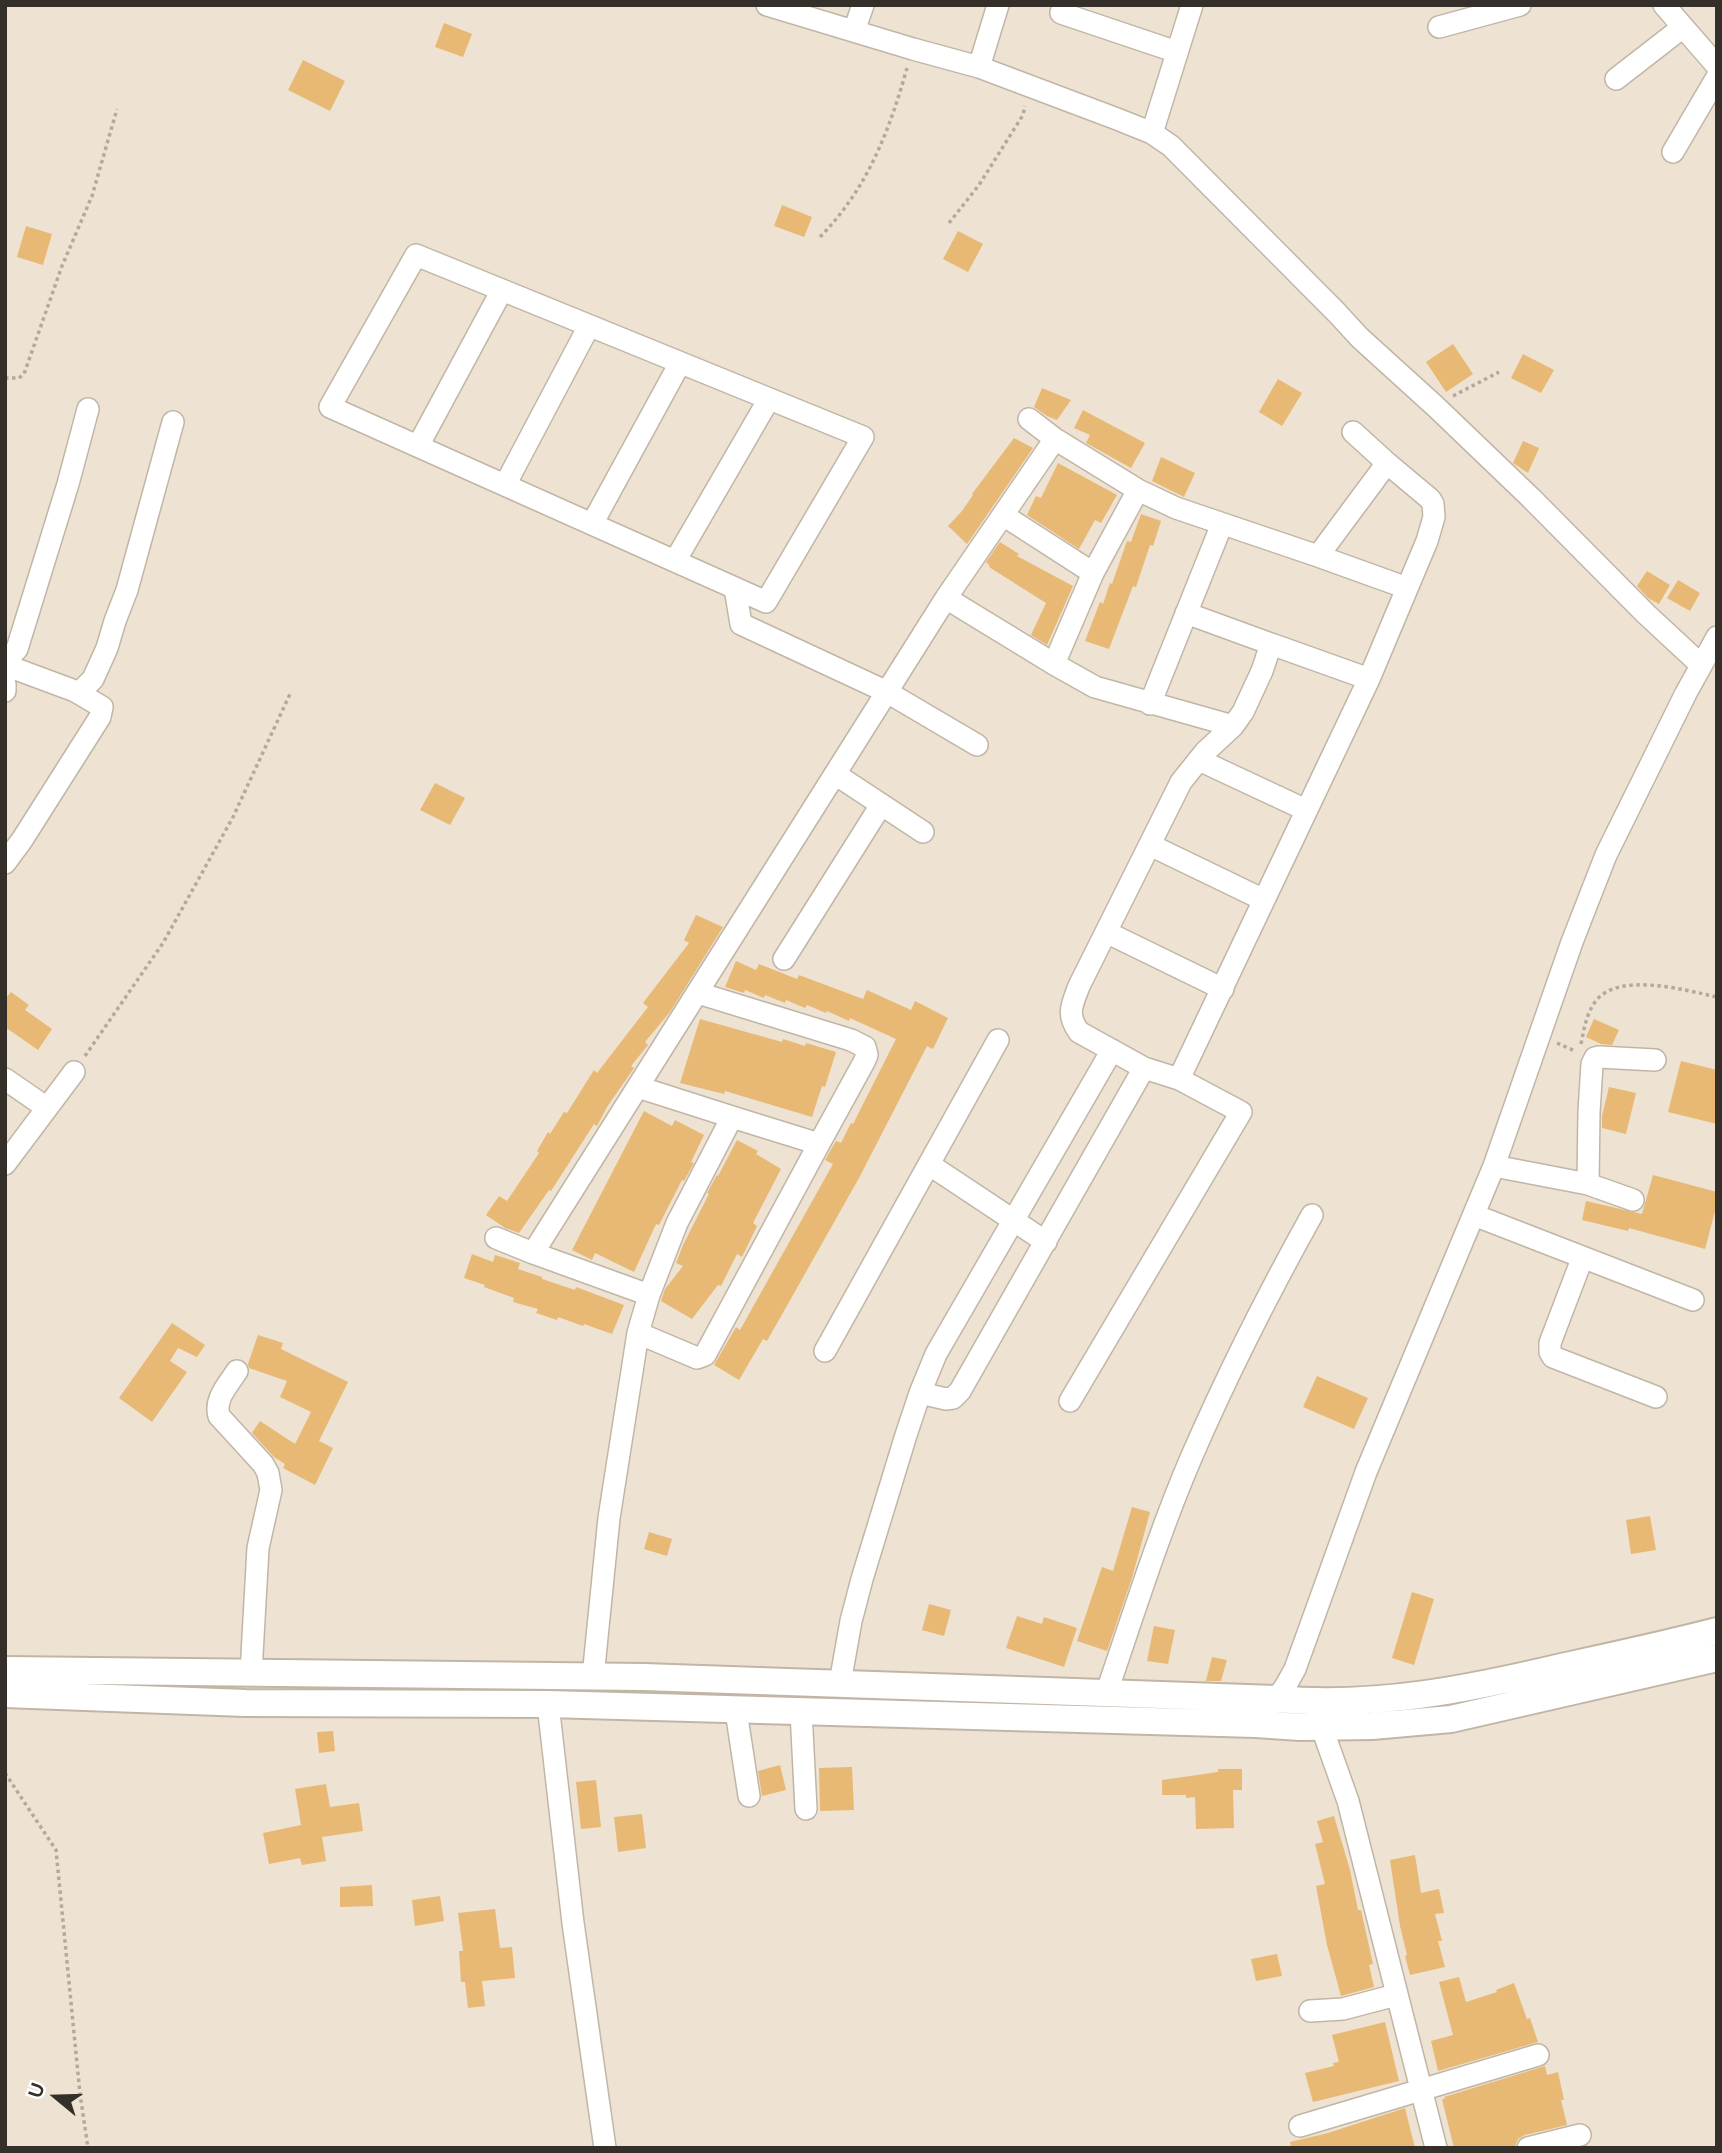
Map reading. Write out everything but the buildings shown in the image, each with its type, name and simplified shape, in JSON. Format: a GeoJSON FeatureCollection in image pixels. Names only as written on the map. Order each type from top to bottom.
{"type":"FeatureCollection","features":[{"type":"Feature","properties":{"kind":"street"},"geometry":{"type":"LineString","coordinates":[[767,5],[979,67],[1152,133],[1171,146],[1360,338],[1531,498],[1646,614],[1701,665]]}},
{"type":"Feature","properties":{"kind":"street"},"geometry":{"type":"LineString","coordinates":[[854,31],[863,5]]}},
{"type":"Feature","properties":{"kind":"street"},"geometry":{"type":"LineString","coordinates":[[979,67],[998,5]]}},
{"type":"Feature","properties":{"kind":"street"},"geometry":{"type":"LineString","coordinates":[[1063,5],[1061,13],[1177,52]]}},
{"type":"Feature","properties":{"kind":"street"},"geometry":{"type":"LineString","coordinates":[[1152,133],[1192,5]]}},
{"type":"Feature","properties":{"kind":"street"},"geometry":{"type":"LineString","coordinates":[[1439,27],[1520,5]]}},
{"type":"Feature","properties":{"kind":"street"},"geometry":{"type":"LineString","coordinates":[[1664,5],[1717,66]]}},
{"type":"Feature","properties":{"kind":"street"},"geometry":{"type":"LineString","coordinates":[[1616,79],[1683,27]]}},
{"type":"Feature","properties":{"kind":"street"},"geometry":{"type":"LineString","coordinates":[[1673,152],[1717,77]]}},
{"type":"Feature","properties":{"kind":"street"},"geometry":{"type":"LineString","coordinates":[[416,255],[502,290],[863,437],[765,602],[330,407],[416,255]]}},
{"type":"Feature","properties":{"kind":"street"},"geometry":{"type":"LineString","coordinates":[[418,446],[502,290]]}},
{"type":"Feature","properties":{"kind":"street"},"geometry":{"type":"LineString","coordinates":[[505,485],[589,326]]}},
{"type":"Feature","properties":{"kind":"street"},"geometry":{"type":"LineString","coordinates":[[592,524],[680,363]]}},
{"type":"Feature","properties":{"kind":"street"},"geometry":{"type":"LineString","coordinates":[[675,561],[769,399]]}},
{"type":"Feature","properties":{"kind":"street"},"geometry":{"type":"LineString","coordinates":[[5,863],[43,809],[100,717],[102,707],[79,693],[5,663],[17,649],[88,409]]}},
{"type":"Feature","properties":{"kind":"street"},"geometry":{"type":"LineString","coordinates":[[1029,419],[1055,439],[1138,490],[1176,508],[1407,589]]}},
{"type":"Feature","properties":{"kind":"street"},"geometry":{"type":"LineString","coordinates":[[79,693],[93,679],[107,649],[127,590],[173,422]]}},
{"type":"Feature","properties":{"kind":"street"},"geometry":{"type":"LineString","coordinates":[[1179,1079],[1369,679],[1427,541],[1434,516],[1433,504],[1353,432]]}},
{"type":"Feature","properties":{"kind":"street"},"geometry":{"type":"LineString","coordinates":[[533,1253],[946,598],[1055,439]]}},
{"type":"Feature","properties":{"kind":"street"},"geometry":{"type":"LineString","coordinates":[[1318,556],[1387,463]]}},
{"type":"Feature","properties":{"kind":"street"},"geometry":{"type":"LineString","coordinates":[[1054,664],[1093,573],[1138,490]]}},
{"type":"Feature","properties":{"kind":"street"},"geometry":{"type":"LineString","coordinates":[[1003,515],[1093,573]]}},
{"type":"Feature","properties":{"kind":"street"},"geometry":{"type":"LineString","coordinates":[[1150,704],[1222,524]]}},
{"type":"Feature","properties":{"kind":"street"},"geometry":{"type":"LineString","coordinates":[[735,588],[741,624],[887,692],[976,745]]}},
{"type":"Feature","properties":{"kind":"street"},"geometry":{"type":"LineString","coordinates":[[946,598],[1095,688],[1233,726]]}},
{"type":"Feature","properties":{"kind":"street"},"geometry":{"type":"LineString","coordinates":[[1186,613],[1369,679]]}},
{"type":"Feature","properties":{"kind":"street"},"geometry":{"type":"LineString","coordinates":[[1256,1724],[1291,1679],[1366,1472],[1494,1166],[1572,942],[1606,856],[1717,637]]}},
{"type":"Feature","properties":{"kind":"street"},"geometry":{"type":"LineString","coordinates":[[1070,1401],[1241,1112],[1179,1079],[1144,1069],[1079,1032],[1072,1023],[1071,1009],[1079,986],[1181,782],[1243,712],[1271,644]]}},
{"type":"Feature","properties":{"kind":"street"},"geometry":{"type":"LineString","coordinates":[[5,684],[5,691]]}},
{"type":"Feature","properties":{"kind":"street"},"geometry":{"type":"LineString","coordinates":[[1199,760],[1306,810]]}},
{"type":"Feature","properties":{"kind":"street"},"geometry":{"type":"LineString","coordinates":[[835,774],[923,832]]}},
{"type":"Feature","properties":{"kind":"street"},"geometry":{"type":"LineString","coordinates":[[784,959],[881,805]]}},
{"type":"Feature","properties":{"kind":"street"},"geometry":{"type":"LineString","coordinates":[[1150,845],[1264,900]]}},
{"type":"Feature","properties":{"kind":"street"},"geometry":{"type":"LineString","coordinates":[[1106,932],[1223,989]]}},
{"type":"Feature","properties":{"kind":"street"},"geometry":{"type":"LineString","coordinates":[[638,1333],[697,1358],[705,1355],[867,1055],[865,1047],[851,1040],[698,993]]}},
{"type":"Feature","properties":{"kind":"street"},"geometry":{"type":"LineString","coordinates":[[825,1351],[998,1040]]}},
{"type":"Feature","properties":{"kind":"street"},"geometry":{"type":"LineString","coordinates":[[840,1683],[862,1579],[920,1393],[936,1354],[1112,1050]]}},
{"type":"Feature","properties":{"kind":"street"},"geometry":{"type":"LineString","coordinates":[[1588,1184],[1589,1112],[1594,1061],[1599,1057],[1655,1060]]}},
{"type":"Feature","properties":{"kind":"street"},"geometry":{"type":"LineString","coordinates":[[920,1393],[946,1399],[953,1398],[960,1391],[1144,1069]]}},
{"type":"Feature","properties":{"kind":"street"},"geometry":{"type":"LineString","coordinates":[[5,1164],[74,1072]]}},
{"type":"Feature","properties":{"kind":"street"},"geometry":{"type":"LineString","coordinates":[[5,1079],[47,1108]]}},
{"type":"Feature","properties":{"kind":"street"},"geometry":{"type":"LineString","coordinates":[[638,1087],[819,1144]]}},
{"type":"Feature","properties":{"kind":"street"},"geometry":{"type":"LineString","coordinates":[[593,1676],[609,1518],[638,1333],[649,1295],[677,1223],[732,1117]]}},
{"type":"Feature","properties":{"kind":"street"},"geometry":{"type":"LineString","coordinates":[[930,1165],[1046,1242]]}},
{"type":"Feature","properties":{"kind":"street"},"geometry":{"type":"LineString","coordinates":[[1494,1166],[1588,1184],[1633,1200]]}},
{"type":"Feature","properties":{"kind":"street"},"geometry":{"type":"LineString","coordinates":[[1106,1694],[1170,1509],[1190,1460],[1224,1384],[1312,1215]]}},
{"type":"Feature","properties":{"kind":"street"},"geometry":{"type":"LineString","coordinates":[[1474,1215],[1693,1300]]}},
{"type":"Feature","properties":{"kind":"street"},"geometry":{"type":"LineString","coordinates":[[496,1238],[649,1295]]}},
{"type":"Feature","properties":{"kind":"street"},"geometry":{"type":"LineString","coordinates":[[1582,1259],[1550,1343],[1550,1352],[1553,1357],[1656,1397]]}},
{"type":"Feature","properties":{"kind":"street"},"geometry":{"type":"LineString","coordinates":[[237,1371],[218,1402],[219,1416],[263,1464],[268,1473],[271,1490],[258,1548],[251,1673]]}},
{"type":"Feature","properties":{"kind":"street"},"geometry":{"type":"LineString","coordinates":[[5,1670],[593,1676],[1313,1702],[1386,1699],[1476,1687],[1717,1631]]}},
{"type":"Feature","properties":{"kind":"street"},"geometry":{"type":"LineString","coordinates":[[5,1694],[245,1703],[548,1704],[1372,1727],[1451,1719],[1717,1658]]}},
{"type":"Feature","properties":{"kind":"street"},"geometry":{"type":"LineString","coordinates":[[1313,1702],[1348,1801],[1436,2148]]}},
{"type":"Feature","properties":{"kind":"street"},"geometry":{"type":"LineString","coordinates":[[548,1704],[573,1923],[605,2148]]}},
{"type":"Feature","properties":{"kind":"street"},"geometry":{"type":"LineString","coordinates":[[737,1711],[749,1796]]}},
{"type":"Feature","properties":{"kind":"street"},"geometry":{"type":"LineString","coordinates":[[801,1711],[806,1809]]}},
{"type":"Feature","properties":{"kind":"street"},"geometry":{"type":"LineString","coordinates":[[1310,2011],[1343,2009],[1396,1995]]}},
{"type":"Feature","properties":{"kind":"street"},"geometry":{"type":"LineString","coordinates":[[1300,2126],[1538,2055]]}},
{"type":"Feature","properties":{"kind":"street"},"geometry":{"type":"LineString","coordinates":[[1528,2148],[1580,2135]]}},
{"type":"Feature","properties":{"kind":"path"},"geometry":{"type":"LineString","coordinates":[[820,237],[841,215],[872,168],[896,109],[913,49]]}},
{"type":"Feature","properties":{"kind":"path"},"geometry":{"type":"LineString","coordinates":[[949,223],[979,185],[1023,115],[1030,87]]}},
{"type":"Feature","properties":{"kind":"path"},"geometry":{"type":"LineString","coordinates":[[5,378],[19,378],[24,373],[62,266],[92,196],[117,108]]}},
{"type":"Feature","properties":{"kind":"path"},"geometry":{"type":"LineString","coordinates":[[1435,406],[1499,372]]}},
{"type":"Feature","properties":{"kind":"path"},"geometry":{"type":"LineString","coordinates":[[74,1072],[163,943],[233,817],[290,694]]}},
{"type":"Feature","properties":{"kind":"path"},"geometry":{"type":"LineString","coordinates":[[1539,1034],[1579,1053],[1585,1020],[1596,1000],[1608,991],[1624,986],[1643,984],[1717,997]]}},
{"type":"Feature","properties":{"kind":"path"},"geometry":{"type":"LineString","coordinates":[[5,1773],[56,1850],[80,2094],[88,2148]]}}]}
